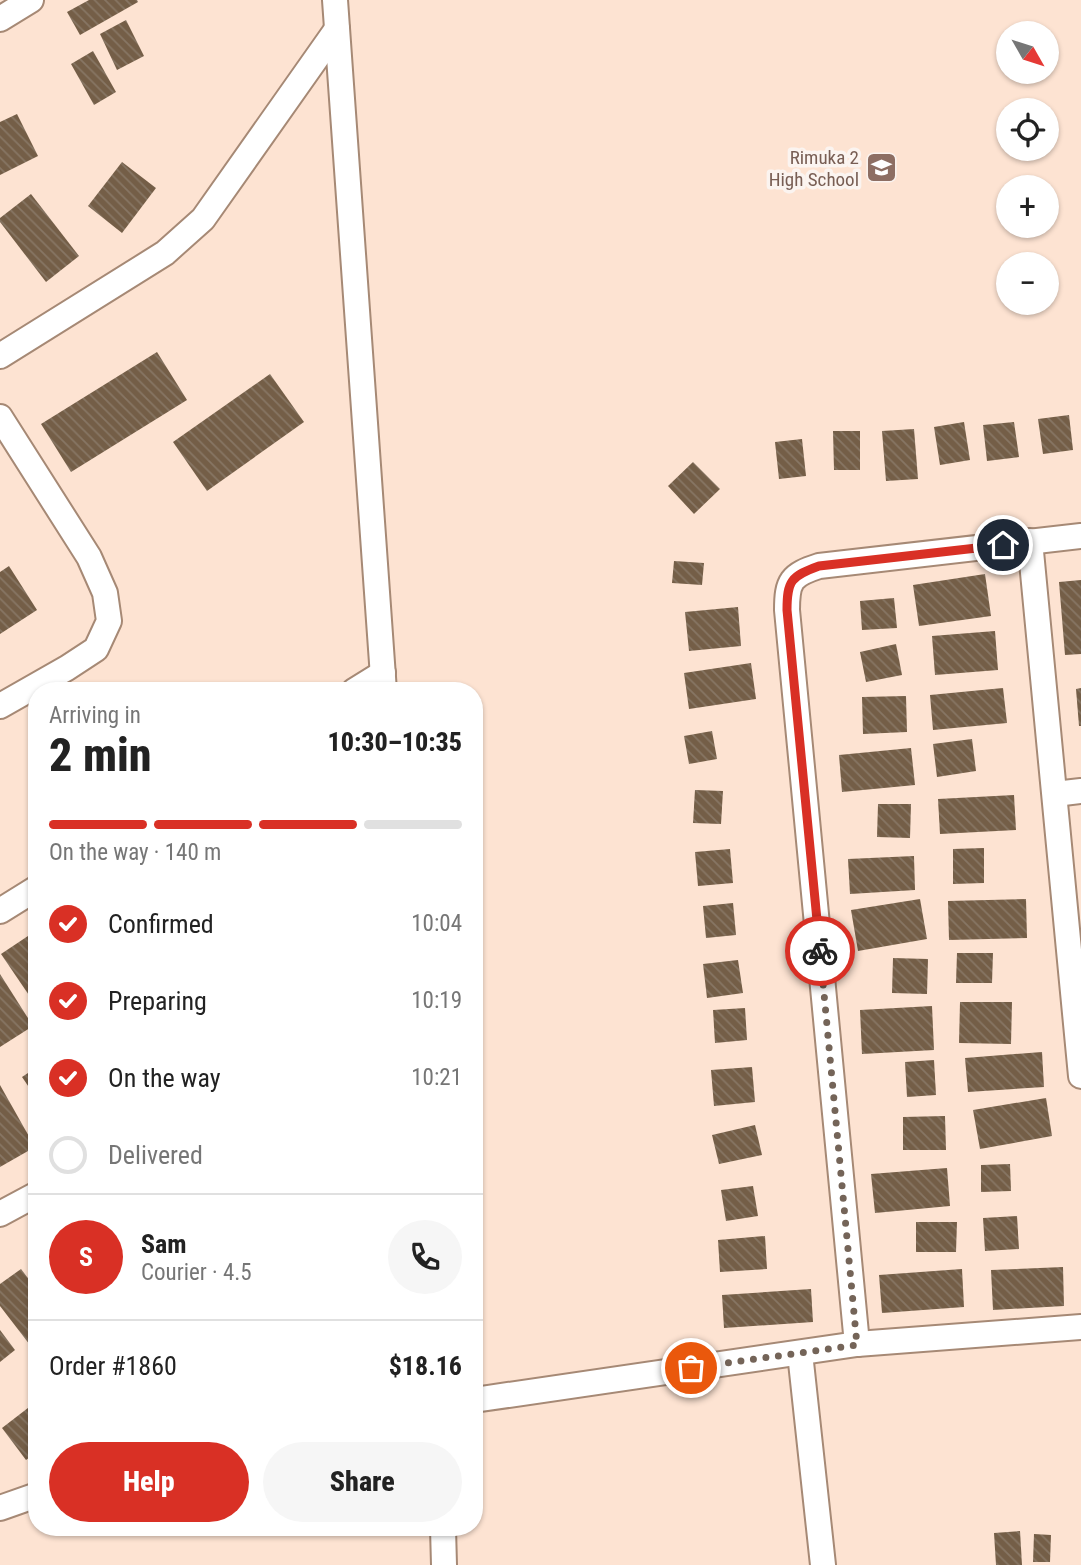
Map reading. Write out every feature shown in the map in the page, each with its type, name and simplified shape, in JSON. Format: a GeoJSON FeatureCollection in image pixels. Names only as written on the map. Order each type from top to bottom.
{"type":"FeatureCollection","features":[{"type":"Feature","properties":{"kind":"street"},"geometry":{"type":"LineString","coordinates":[[0,19],[31,0]]}},
{"type":"Feature","properties":{"kind":"street"},"geometry":{"type":"LineString","coordinates":[[335,0],[383,682]]}},
{"type":"Feature","properties":{"kind":"street"},"geometry":{"type":"LineString","coordinates":[[0,356],[165,253],[203,219],[337,29]]}},
{"type":"Feature","properties":{"kind":"street"},"geometry":{"type":"LineString","coordinates":[[0,417],[89,557],[105,593],[109,621],[96,649],[42,682]]}},
{"type":"Feature","properties":{"kind":"street"},"geometry":{"type":"LineString","coordinates":[[857,1345],[787,610],[788,586],[797,575],[819,566],[1081,536]]}},
{"type":"Feature","properties":{"kind":"street"},"geometry":{"type":"LineString","coordinates":[[1031,541],[1081,1073]]}},
{"type":"Feature","properties":{"kind":"street"},"geometry":{"type":"LineString","coordinates":[[0,706],[28,690]]}},
{"type":"Feature","properties":{"kind":"street"},"geometry":{"type":"LineString","coordinates":[[1055,794],[1081,791]]}},
{"type":"Feature","properties":{"kind":"street"},"geometry":{"type":"LineString","coordinates":[[0,911],[28,894]]}},
{"type":"Feature","properties":{"kind":"street"},"geometry":{"type":"LineString","coordinates":[[0,1214],[28,1199]]}},
{"type":"Feature","properties":{"kind":"street"},"geometry":{"type":"LineString","coordinates":[[483,1399],[857,1345],[1081,1327]]}},
{"type":"Feature","properties":{"kind":"street"},"geometry":{"type":"LineString","coordinates":[[800,1353],[823,1565]]}},
{"type":"Feature","properties":{"kind":"street"},"geometry":{"type":"LineString","coordinates":[[0,1508],[28,1498]]}},
{"type":"Feature","properties":{"kind":"street"},"geometry":{"type":"LineString","coordinates":[[443,1536],[444,1565]]}},
{"type":"Feature","properties":{"kind":"building"},"geometry":{"type":"Polygon","coordinates":[[[89,0],[138,2],[80,35],[67,12],[89,0]]]}},
{"type":"Feature","properties":{"kind":"building"},"geometry":{"type":"Polygon","coordinates":[[[126,20],[144,56],[117,70],[100,34],[126,20]]]}},
{"type":"Feature","properties":{"kind":"building"},"geometry":{"type":"Polygon","coordinates":[[[93,51],[116,92],[94,105],[71,64],[93,51]]]}},
{"type":"Feature","properties":{"kind":"building"},"geometry":{"type":"Polygon","coordinates":[[[17,114],[38,156],[0,175],[0,122],[17,114]]]}},
{"type":"Feature","properties":{"kind":"building"},"geometry":{"type":"Polygon","coordinates":[[[122,162],[156,188],[122,233],[88,206],[122,162]]]}},
{"type":"Feature","properties":{"kind":"building"},"geometry":{"type":"Polygon","coordinates":[[[31,194],[79,256],[46,282],[0,222],[0,218],[31,194]]]}},
{"type":"Feature","properties":{"kind":"building"},"geometry":{"type":"Polygon","coordinates":[[[157,352],[187,400],[71,472],[41,424],[157,352]]]}},
{"type":"Feature","properties":{"kind":"building"},"geometry":{"type":"Polygon","coordinates":[[[270,374],[304,422],[207,491],[173,442],[270,374]]]}},
{"type":"Feature","properties":{"kind":"building"},"geometry":{"type":"Polygon","coordinates":[[[1069,415],[1073,450],[1043,454],[1038,419],[1069,415]]]}},
{"type":"Feature","properties":{"kind":"building"},"geometry":{"type":"Polygon","coordinates":[[[964,422],[970,460],[940,465],[934,427],[964,422]]]}},
{"type":"Feature","properties":{"kind":"building"},"geometry":{"type":"Polygon","coordinates":[[[1014,422],[1019,457],[987,461],[983,425],[1014,422]]]}},
{"type":"Feature","properties":{"kind":"building"},"geometry":{"type":"Polygon","coordinates":[[[914,429],[918,479],[886,481],[882,431],[914,429]]]}},
{"type":"Feature","properties":{"kind":"building"},"geometry":{"type":"Polygon","coordinates":[[[833,431],[860,431],[860,470],[834,470],[833,431]]]}},
{"type":"Feature","properties":{"kind":"building"},"geometry":{"type":"Polygon","coordinates":[[[802,439],[806,476],[779,479],[775,442],[802,439]]]}},
{"type":"Feature","properties":{"kind":"building"},"geometry":{"type":"Polygon","coordinates":[[[693,462],[720,489],[694,514],[668,486],[693,462]]]}},
{"type":"Feature","properties":{"kind":"building"},"geometry":{"type":"Polygon","coordinates":[[[674,561],[704,563],[702,585],[672,583],[674,561]]]}},
{"type":"Feature","properties":{"kind":"building"},"geometry":{"type":"Polygon","coordinates":[[[9,566],[37,610],[0,634],[0,572],[9,566]]]}},
{"type":"Feature","properties":{"kind":"building"},"geometry":{"type":"Polygon","coordinates":[[[985,574],[991,616],[919,626],[913,585],[985,574]]]}},
{"type":"Feature","properties":{"kind":"building"},"geometry":{"type":"Polygon","coordinates":[[[1081,580],[1081,654],[1065,655],[1059,582],[1081,580]]]}},
{"type":"Feature","properties":{"kind":"building"},"geometry":{"type":"Polygon","coordinates":[[[894,598],[897,628],[862,630],[860,601],[894,598]]]}},
{"type":"Feature","properties":{"kind":"building"},"geometry":{"type":"Polygon","coordinates":[[[738,607],[741,646],[689,651],[685,612],[738,607]]]}},
{"type":"Feature","properties":{"kind":"building"},"geometry":{"type":"Polygon","coordinates":[[[995,631],[998,670],[935,675],[932,636],[995,631]]]}},
{"type":"Feature","properties":{"kind":"building"},"geometry":{"type":"Polygon","coordinates":[[[896,644],[902,675],[866,682],[860,652],[896,644]]]}},
{"type":"Feature","properties":{"kind":"building"},"geometry":{"type":"Polygon","coordinates":[[[751,663],[756,699],[689,709],[684,673],[751,663]]]}},
{"type":"Feature","properties":{"kind":"building"},"geometry":{"type":"Polygon","coordinates":[[[1003,688],[1007,723],[933,730],[930,695],[1003,688]]]}},
{"type":"Feature","properties":{"kind":"building"},"geometry":{"type":"Polygon","coordinates":[[[1081,688],[1081,726],[1079,726],[1076,689],[1081,688]]]}},
{"type":"Feature","properties":{"kind":"building"},"geometry":{"type":"Polygon","coordinates":[[[906,696],[907,732],[863,734],[862,697],[906,696]]]}},
{"type":"Feature","properties":{"kind":"building"},"geometry":{"type":"Polygon","coordinates":[[[712,731],[717,759],[689,764],[684,736],[712,731]]]}},
{"type":"Feature","properties":{"kind":"building"},"geometry":{"type":"Polygon","coordinates":[[[972,739],[976,771],[937,777],[933,744],[972,739]]]}},
{"type":"Feature","properties":{"kind":"building"},"geometry":{"type":"Polygon","coordinates":[[[911,748],[915,785],[842,792],[839,755],[911,748]]]}},
{"type":"Feature","properties":{"kind":"building"},"geometry":{"type":"Polygon","coordinates":[[[695,790],[723,791],[721,824],[693,823],[695,790]]]}},
{"type":"Feature","properties":{"kind":"building"},"geometry":{"type":"Polygon","coordinates":[[[1014,795],[1016,830],[940,834],[938,799],[1014,795]]]}},
{"type":"Feature","properties":{"kind":"building"},"geometry":{"type":"Polygon","coordinates":[[[878,804],[911,804],[910,838],[877,837],[878,804]]]}},
{"type":"Feature","properties":{"kind":"building"},"geometry":{"type":"Polygon","coordinates":[[[984,848],[984,883],[953,884],[953,849],[984,848]]]}},
{"type":"Feature","properties":{"kind":"building"},"geometry":{"type":"Polygon","coordinates":[[[730,849],[733,883],[698,886],[695,852],[730,849]]]}},
{"type":"Feature","properties":{"kind":"building"},"geometry":{"type":"Polygon","coordinates":[[[914,856],[915,890],[850,894],[848,859],[914,856]]]}},
{"type":"Feature","properties":{"kind":"building"},"geometry":{"type":"Polygon","coordinates":[[[920,899],[927,939],[858,951],[851,910],[920,899]]]}},
{"type":"Feature","properties":{"kind":"building"},"geometry":{"type":"Polygon","coordinates":[[[1026,899],[1027,938],[949,940],[948,901],[1026,899]]]}},
{"type":"Feature","properties":{"kind":"building"},"geometry":{"type":"Polygon","coordinates":[[[733,903],[736,935],[706,938],[703,906],[733,903]]]}},
{"type":"Feature","properties":{"kind":"building"},"geometry":{"type":"Polygon","coordinates":[[[28,936],[28,994],[1,954],[28,936]]]}},
{"type":"Feature","properties":{"kind":"building"},"geometry":{"type":"Polygon","coordinates":[[[957,953],[993,953],[992,983],[956,983],[957,953]]]}},
{"type":"Feature","properties":{"kind":"building"},"geometry":{"type":"Polygon","coordinates":[[[893,958],[928,959],[927,994],[892,993],[893,958]]]}},
{"type":"Feature","properties":{"kind":"building"},"geometry":{"type":"Polygon","coordinates":[[[738,960],[743,993],[707,998],[703,964],[738,960]]]}},
{"type":"Feature","properties":{"kind":"building"},"geometry":{"type":"Polygon","coordinates":[[[0,974],[28,1018],[28,1029],[0,1047],[0,974]]]}},
{"type":"Feature","properties":{"kind":"building"},"geometry":{"type":"Polygon","coordinates":[[[960,1002],[1012,1002],[1011,1044],[959,1043],[960,1002]]]}},
{"type":"Feature","properties":{"kind":"building"},"geometry":{"type":"Polygon","coordinates":[[[932,1006],[934,1050],[862,1054],[860,1010],[932,1006]]]}},
{"type":"Feature","properties":{"kind":"building"},"geometry":{"type":"Polygon","coordinates":[[[745,1008],[747,1040],[715,1043],[713,1010],[745,1008]]]}},
{"type":"Feature","properties":{"kind":"building"},"geometry":{"type":"Polygon","coordinates":[[[1042,1052],[1044,1087],[968,1092],[965,1058],[1042,1052]]]}},
{"type":"Feature","properties":{"kind":"building"},"geometry":{"type":"Polygon","coordinates":[[[934,1060],[936,1095],[907,1097],[905,1062],[934,1060]]]}},
{"type":"Feature","properties":{"kind":"building"},"geometry":{"type":"Polygon","coordinates":[[[752,1067],[755,1102],[714,1106],[711,1070],[752,1067]]]}},
{"type":"Feature","properties":{"kind":"building"},"geometry":{"type":"Polygon","coordinates":[[[28,1073],[28,1086],[22,1077],[28,1073]]]}},
{"type":"Feature","properties":{"kind":"building"},"geometry":{"type":"Polygon","coordinates":[[[0,1085],[28,1135],[28,1151],[0,1167],[0,1085]]]}},
{"type":"Feature","properties":{"kind":"building"},"geometry":{"type":"Polygon","coordinates":[[[1046,1098],[1052,1136],[980,1149],[973,1110],[1046,1098]]]}},
{"type":"Feature","properties":{"kind":"building"},"geometry":{"type":"Polygon","coordinates":[[[945,1116],[946,1150],[903,1150],[903,1117],[945,1116]]]}},
{"type":"Feature","properties":{"kind":"building"},"geometry":{"type":"Polygon","coordinates":[[[755,1125],[762,1155],[719,1164],[712,1135],[755,1125]]]}},
{"type":"Feature","properties":{"kind":"building"},"geometry":{"type":"Polygon","coordinates":[[[1010,1164],[1011,1191],[981,1192],[981,1165],[1010,1164]]]}},
{"type":"Feature","properties":{"kind":"building"},"geometry":{"type":"Polygon","coordinates":[[[947,1168],[950,1206],[875,1213],[871,1174],[947,1168]]]}},
{"type":"Feature","properties":{"kind":"building"},"geometry":{"type":"Polygon","coordinates":[[[753,1186],[758,1216],[726,1221],[721,1190],[753,1186]]]}},
{"type":"Feature","properties":{"kind":"building"},"geometry":{"type":"Polygon","coordinates":[[[1017,1216],[1019,1249],[985,1251],[983,1218],[1017,1216]]]}},
{"type":"Feature","properties":{"kind":"building"},"geometry":{"type":"Polygon","coordinates":[[[916,1222],[957,1222],[956,1252],[916,1252],[916,1222]]]}},
{"type":"Feature","properties":{"kind":"building"},"geometry":{"type":"Polygon","coordinates":[[[765,1236],[767,1269],[720,1272],[718,1240],[765,1236]]]}},
{"type":"Feature","properties":{"kind":"building"},"geometry":{"type":"Polygon","coordinates":[[[1063,1267],[1064,1306],[993,1310],[991,1270],[1063,1267]]]}},
{"type":"Feature","properties":{"kind":"building"},"geometry":{"type":"Polygon","coordinates":[[[21,1269],[28,1278],[28,1342],[0,1306],[0,1284],[21,1269]]]}},
{"type":"Feature","properties":{"kind":"building"},"geometry":{"type":"Polygon","coordinates":[[[962,1269],[964,1307],[882,1313],[879,1275],[962,1269]]]}},
{"type":"Feature","properties":{"kind":"building"},"geometry":{"type":"Polygon","coordinates":[[[811,1289],[813,1322],[724,1328],[722,1295],[811,1289]]]}},
{"type":"Feature","properties":{"kind":"building"},"geometry":{"type":"Polygon","coordinates":[[[0,1330],[15,1350],[0,1362],[0,1330]]]}},
{"type":"Feature","properties":{"kind":"building"},"geometry":{"type":"Polygon","coordinates":[[[28,1408],[28,1459],[26,1460],[2,1428],[28,1408]]]}},
{"type":"Feature","properties":{"kind":"building"},"geometry":{"type":"Polygon","coordinates":[[[1020,1531],[1022,1565],[996,1565],[994,1533],[1020,1531]]]}},
{"type":"Feature","properties":{"kind":"building"},"geometry":{"type":"Polygon","coordinates":[[[1034,1534],[1051,1535],[1050,1562],[1033,1562],[1034,1534]]]}},
{"type":"Feature","properties":{"kind":"way so far"},"geometry":{"type":"LineString","coordinates":[[691,1368],[857,1345],[820,951]]}},
{"type":"Feature","properties":{"kind":"place","name":"Rimuka 2 High School"},"geometry":{"type":"Point","coordinates":[882,168]}},
{"type":"Feature","properties":{"kind":"route"},"geometry":{"type":"LineString","coordinates":[[820,951],[787,610],[788,586],[797,575],[819,566],[1003,545]]}}]}
